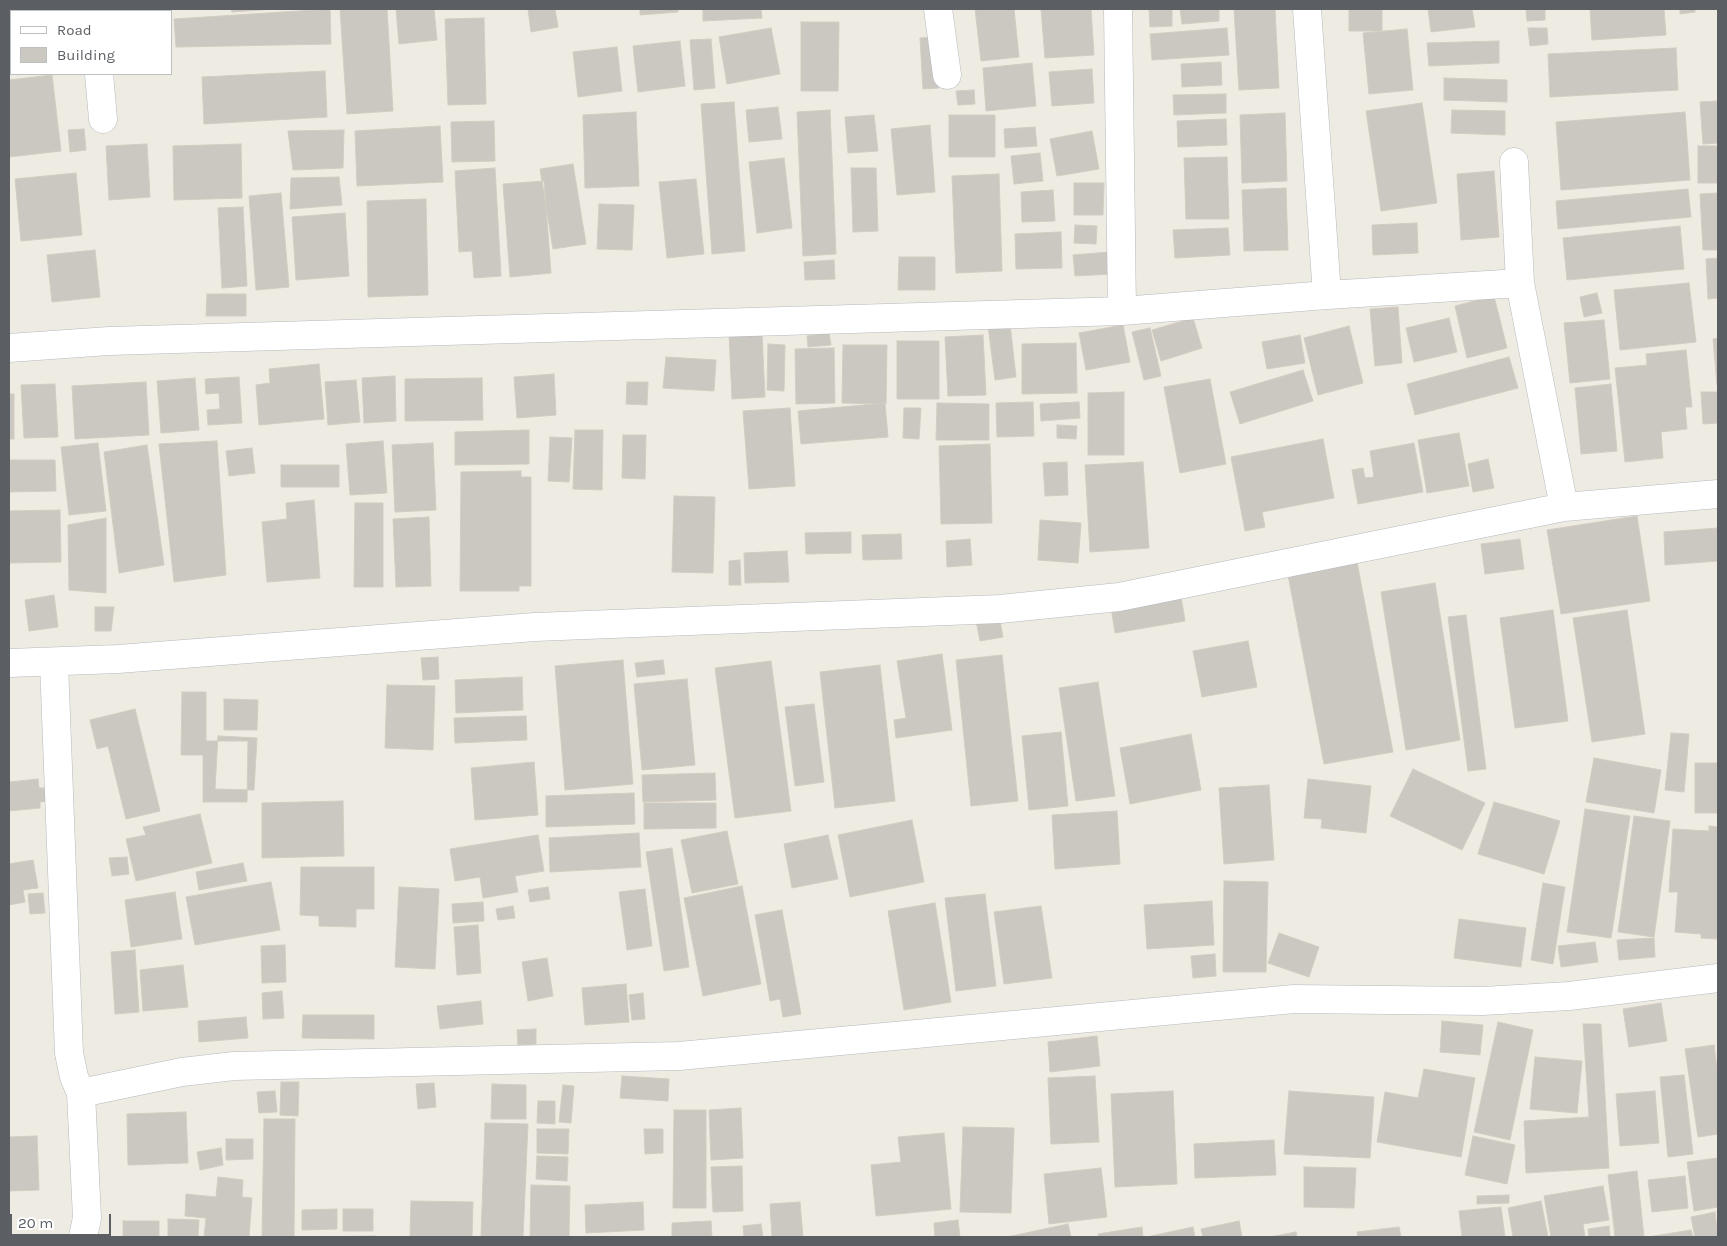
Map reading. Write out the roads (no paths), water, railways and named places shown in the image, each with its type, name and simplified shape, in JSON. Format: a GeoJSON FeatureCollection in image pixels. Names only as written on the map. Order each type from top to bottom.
{"type":"FeatureCollection","features":[{"type":"Feature","properties":{"kind":"street"},"geometry":{"type":"LineString","coordinates":[[938,9],[947,75]]}},
{"type":"Feature","properties":{"kind":"street"},"geometry":{"type":"LineString","coordinates":[[1118,9],[1122,311]]}},
{"type":"Feature","properties":{"kind":"street"},"geometry":{"type":"LineString","coordinates":[[1307,9],[1327,295]]}},
{"type":"Feature","properties":{"kind":"street"},"geometry":{"type":"LineString","coordinates":[[99,75],[103,119]]}},
{"type":"Feature","properties":{"kind":"street"},"geometry":{"type":"LineString","coordinates":[[1514,162],[1520,283],[1564,507]]}},
{"type":"Feature","properties":{"kind":"street"},"geometry":{"type":"LineString","coordinates":[[9,348],[118,340],[1122,311],[1327,295],[1520,283]]}},
{"type":"Feature","properties":{"kind":"street"},"geometry":{"type":"LineString","coordinates":[[9,663],[54,663],[535,627],[1000,609],[1119,597],[1564,507],[1718,494]]}},
{"type":"Feature","properties":{"kind":"street"},"geometry":{"type":"LineString","coordinates":[[54,663],[68,1053],[74,1077],[81,1093],[87,1218],[83,1237]]}},
{"type":"Feature","properties":{"kind":"street"},"geometry":{"type":"LineString","coordinates":[[81,1093],[182,1072],[234,1066],[679,1056],[1294,999],[1483,1000],[1530,998],[1569,996],[1718,978]]}}]}
